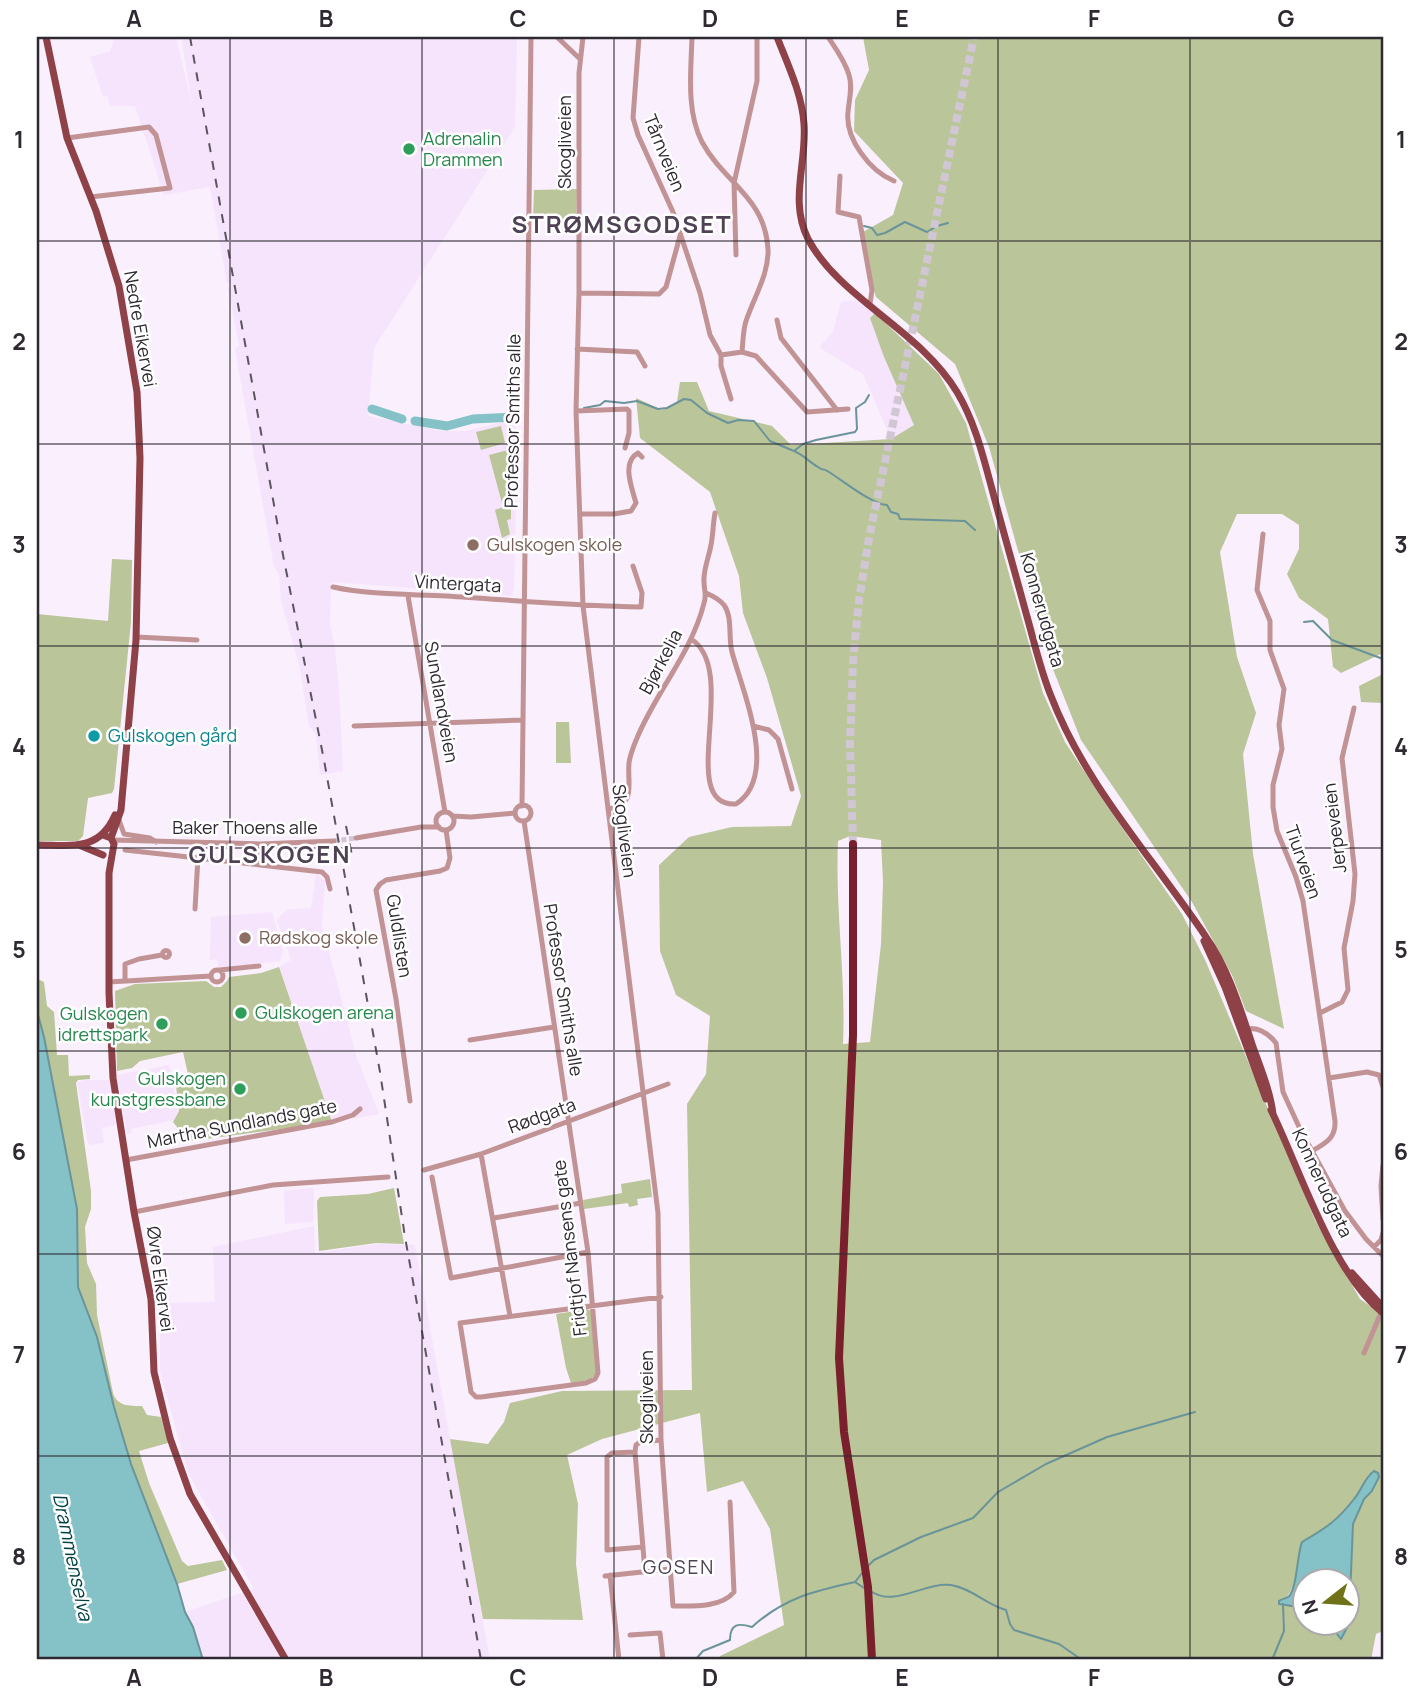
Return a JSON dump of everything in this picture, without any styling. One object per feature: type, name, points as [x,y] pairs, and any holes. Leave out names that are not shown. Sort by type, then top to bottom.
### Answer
[{"type":"highway","points":[[853,844],[854,973],[838,1389],[867,1572],[870,1660]]},
{"type":"main road","name":"Nedre Eikervei","points":[[46,37],[67,138],[90,197],[121,298],[136,383],[141,458],[136,558],[136,637],[120,806],[110,843]]},
{"type":"main road","name":"Konnerudgata","points":[[777,37],[796,85],[803,113],[804,145],[798,197],[803,226],[812,246],[823,260],[908,335],[937,365],[965,406],[981,450],[1041,666],[1062,720],[1090,774],[1197,926],[1246,1033],[1256,1074],[1320,1219],[1358,1289],[1382,1310]]},
{"type":"main road","name":"Nedre Eikervei","points":[[110,843],[120,806]]},
{"type":"main road","points":[[37,845],[78,845],[95,841],[110,843]]},
{"type":"main road","name":"Øvre Eikervei","points":[[95,841],[109,873]]},
{"type":"main road","points":[[78,845],[100,853],[110,843]]},
{"type":"main road","name":"Øvre Eikervei","points":[[110,843],[108,982],[113,1078],[151,1299],[154,1372],[179,1469],[190,1494],[286,1660]]},
{"type":"street","name":"Professor Smiths alle","points":[[522,806],[531,37]]},
{"type":"street","points":[[557,37],[580,59]]},
{"type":"street","name":"Skogliveien","points":[[583,37],[580,59],[576,411],[583,606],[659,1213],[661,1440],[673,1606],[703,1605],[729,1599],[734,1592],[730,1502]]},
{"type":"street","name":"Tårnveien","points":[[639,37],[633,118],[638,135],[664,190],[700,293],[710,335],[722,355],[722,366],[732,398]]},
{"type":"street","points":[[692,37],[692,109],[701,141],[721,170],[751,200],[764,229],[768,251],[765,273],[745,323],[742,352]]},
{"type":"street","points":[[736,255],[734,183],[757,81],[757,37]]},
{"type":"street","points":[[828,37],[849,75],[851,85],[848,121],[853,137],[866,160],[894,181]]},
{"type":"street","points":[[67,138],[149,128],[156,135],[170,188],[90,197]]},
{"type":"street","points":[[840,176],[838,212],[859,217],[872,290],[870,304]]},
{"type":"street","points":[[579,293],[659,294],[666,287],[680,236]]},
{"type":"street","points":[[777,320],[781,338],[837,410]]},
{"type":"street","points":[[577,349],[637,352],[645,366]]},
{"type":"street","points":[[722,355],[742,352],[756,356],[807,412],[848,409]]},
{"type":"street","points":[[576,411],[627,409],[629,433],[625,448]]},
{"type":"street","points":[[580,514],[631,511],[636,502],[631,490],[630,461],[638,453],[642,457]]},
{"type":"street","name":"Bjørkelia","points":[[608,809],[620,806],[627,799],[630,791],[629,764],[638,735],[691,639],[706,593],[704,583],[715,513]]},
{"type":"street","name":"Tiurveien","points":[[1263,534],[1257,590],[1270,621],[1270,650],[1284,689],[1279,725],[1282,749],[1273,785],[1273,807],[1277,831],[1299,883],[1303,901],[1335,1131],[1328,1141],[1312,1151]]},
{"type":"street","name":"Vintergata","points":[[333,587],[408,596],[435,595],[583,606],[642,607],[642,593],[633,566]]},
{"type":"street","points":[[691,639],[702,649],[711,684],[712,711],[706,776],[715,796],[729,805],[736,804],[743,800],[751,785],[756,744],[748,701],[732,652],[727,611],[716,597],[706,593]]},
{"type":"street","name":"Sundlandveien","points":[[408,596],[446,812]]},
{"type":"street","points":[[136,637],[197,640]]},
{"type":"street","name":"Jerpeveien","points":[[1320,1013],[1342,1002],[1348,990],[1344,948],[1355,874],[1342,769],[1345,741],[1354,708]]},
{"type":"street","points":[[354,726],[523,720]]},
{"type":"street","points":[[753,726],[769,730],[778,739],[793,789]]},
{"type":"street","points":[[527,807],[530,817],[524,821],[518,819],[515,813],[516,809],[527,807]]},
{"type":"street","points":[[421,827],[446,812],[452,816],[471,817],[515,813]]},
{"type":"street","points":[[452,816],[453,825]]},
{"type":"street","name":"Baker Thoens alle","points":[[118,817],[124,834],[150,838],[156,842]]},
{"type":"street","points":[[356,838],[421,827],[443,828],[471,817]]},
{"type":"street","points":[[437,818],[443,828]]},
{"type":"street","name":"Professor Smiths alle","points":[[524,821],[568,1120]]},
{"type":"street","name":"Guldlisten","points":[[410,1101],[396,999],[376,890],[386,880],[440,872],[447,868],[450,858],[443,828]]},
{"type":"street","name":"Baker Thoens alle","points":[[110,843],[261,844],[334,841]]},
{"type":"street","points":[[260,865],[261,844]]},
{"type":"street","points":[[125,850],[322,872],[327,877],[330,889]]},
{"type":"street","points":[[195,909],[198,857]]},
{"type":"street","points":[[125,981],[125,964],[162,955]]},
{"type":"street","points":[[211,976],[215,970],[259,965]]},
{"type":"street","points":[[211,976],[214,981],[220,982],[224,975],[220,970]]},
{"type":"street","points":[[108,982],[211,976]]},
{"type":"street","points":[[470,1040],[554,1027]]},
{"type":"street","points":[[1246,1033],[1270,1037],[1277,1047],[1286,1099],[1312,1151],[1345,1211],[1383,1255]]},
{"type":"street","points":[[1329,1078],[1372,1072],[1379,1075],[1383,1087]]},
{"type":"street","name":"Rødgata","points":[[424,1170],[481,1154],[668,1084]]},
{"type":"street","name":"Martha Sundlands gate","points":[[126,1160],[332,1122],[353,1115],[360,1109]]},
{"type":"street","name":"Fridtjof Nansens gate","points":[[510,1316],[460,1323],[471,1392],[476,1397],[586,1383],[595,1379],[598,1373],[588,1252],[568,1120]]},
{"type":"street","points":[[481,1154],[510,1316],[661,1297]]},
{"type":"street","points":[[1383,1165],[1383,1219]]},
{"type":"street","points":[[134,1212],[273,1185],[388,1177]]},
{"type":"street","points":[[432,1177],[451,1278],[588,1252]]},
{"type":"street","points":[[494,1219],[580,1203]]},
{"type":"street","points":[[1374,1247],[1381,1240],[1383,1233]]},
{"type":"street","points":[[1364,1353],[1382,1310]]},
{"type":"street","points":[[645,1572],[635,1452],[636,1445],[640,1442],[661,1440]]},
{"type":"street","points":[[635,1452],[612,1453],[606,1461],[607,1550],[643,1548]]},
{"type":"street","points":[[619,1660],[607,1575],[670,1569]]},
{"type":"street","points":[[630,1635],[660,1633],[663,1660]]},
{"type":"shaded area","points":[[115,37],[176,37],[192,105],[181,37],[517,37],[515,127],[374,348],[368,416],[441,431],[466,431],[515,419],[516,440],[512,453],[516,502],[514,588],[512,596],[331,583],[330,625],[339,689],[343,771],[320,775],[316,735],[309,726],[300,669],[281,601],[279,575],[274,567],[235,349],[239,346],[228,288],[231,287],[230,283],[227,283],[210,187],[164,195],[135,106],[110,106],[107,96],[103,97],[90,57],[110,51]]},
{"type":"shaded area","points":[[858,300],[875,313],[884,357],[915,425],[891,439],[863,374],[820,346],[833,332],[841,302]]},
{"type":"shaded area","points":[[316,874],[325,881],[322,925],[356,1055],[379,1114],[332,1122],[279,967],[291,960],[277,920],[286,910],[311,908]]},
{"type":"shaded area","name":"Rødskog skole","points":[[272,912],[283,952],[280,961],[218,968],[217,959],[210,960],[211,917]]},
{"type":"shaded area","points":[[169,1065],[178,1112],[174,1120],[131,1129],[132,1133],[127,1134],[117,1075]]},
{"type":"shaded area","points":[[85,1080],[109,1080],[116,1125],[102,1128],[104,1143],[88,1143],[77,1083]]},
{"type":"shaded area","points":[[312,1188],[313,1222],[285,1224],[284,1191]]},
{"type":"shaded area","points":[[314,1226],[315,1253],[377,1244],[415,1245],[490,1660],[203,1660],[193,1627],[185,1612],[254,1589],[188,1473],[160,1372],[160,1303],[215,1302],[213,1247]]},
{"type":"green space","points":[[863,37],[1383,37],[1383,653],[1341,673],[1333,667],[1328,619],[1299,598],[1287,574],[1299,549],[1299,525],[1282,514],[1237,514],[1220,552],[1237,657],[1256,713],[1243,754],[1253,854],[1284,1029],[1246,1011],[1232,975],[1192,902],[1081,740],[1047,654],[989,447],[955,364],[876,297],[863,232],[893,215],[903,183],[854,131],[855,100],[869,70]]},
{"type":"green space","points":[[577,189],[576,220],[533,219],[534,190]]},
{"type":"green space","points":[[875,313],[939,374],[966,423],[1043,693],[1065,742],[1182,914],[1206,962],[1315,1220],[1360,1299],[1383,1315],[1383,1631],[1376,1634],[1371,1660],[718,1660],[720,1656],[784,1625],[770,1529],[743,1481],[707,1492],[700,1413],[602,1439],[567,1455],[578,1504],[576,1564],[583,1620],[483,1619],[450,1439],[488,1444],[504,1422],[510,1403],[562,1391],[692,1390],[687,1104],[706,1074],[710,1016],[676,995],[660,951],[659,865],[689,837],[732,827],[791,826],[801,796],[767,678],[743,613],[739,576],[710,492],[640,438],[636,398],[662,410],[677,402],[680,382],[697,382],[709,411],[772,426],[791,445],[891,439],[914,425],[870,318]],"holes":[[[850,836],[881,840],[881,944],[870,1042],[843,1044],[838,841]],[[1369,1474],[1379,1478],[1373,1491],[1364,1499],[1353,1524],[1352,1568],[1360,1568],[1360,1638],[1290,1638],[1290,1606],[1279,1604],[1290,1592],[1290,1568],[1296,1568],[1302,1542],[1333,1524],[1353,1501]]]},
{"type":"green space","points":[[501,426],[505,443],[481,450],[476,432]]},
{"type":"green space","points":[[508,450],[511,489],[507,491],[511,504],[511,519],[507,520],[510,534],[502,538],[495,510],[503,507],[489,455]]},
{"type":"green space","name":"Gulskogen gård","points":[[112,559],[132,560],[131,622],[114,789],[112,793],[88,798],[83,836],[78,841],[37,841],[37,614],[108,621]]},
{"type":"green space","points":[[1383,674],[1383,703],[1361,702],[1359,686]]},
{"type":"green space","points":[[556,722],[569,722],[571,763],[556,763]]},
{"type":"green space","points":[[37,950],[38,979],[44,982],[47,1006],[54,1012],[57,1055],[68,1055],[69,1076],[90,1075],[90,1079],[78,1080],[76,1083],[91,1191],[91,1209],[85,1227],[87,1263],[96,1284],[97,1315],[113,1393],[121,1403],[142,1406],[147,1415],[161,1417],[168,1443],[139,1451],[149,1483],[182,1561],[188,1566],[222,1560],[227,1570],[177,1584],[131,1464],[97,1337],[78,1287],[77,1209],[37,1011]]},
{"type":"green space","points":[[279,967],[332,1122],[191,1141],[190,1135],[181,1132],[173,1122],[179,1111],[175,1077],[188,1074],[183,1052],[140,1061],[132,1068],[117,1071],[115,991],[135,984],[206,981],[214,987],[221,987],[229,977],[261,973]]},
{"type":"green space","points":[[650,1179],[652,1197],[637,1199],[638,1205],[629,1207],[628,1203],[584,1209],[583,1200],[622,1193],[621,1184]]},
{"type":"green space","points":[[394,1188],[404,1244],[376,1243],[319,1251],[317,1201],[320,1197],[368,1194]]},
{"type":"green space","points":[[588,1309],[591,1311],[596,1374],[590,1380],[571,1383],[556,1314]]},
{"type":"water","name":"Drammenselva","points":[[37,1011],[77,1209],[78,1287],[97,1337],[131,1464],[203,1660],[37,1660]]},
{"type":"water","points":[[1374,1471],[1379,1477],[1372,1491],[1364,1499],[1353,1524],[1351,1568],[1296,1568],[1302,1542],[1336,1519],[1357,1496]]},
{"type":"water","points":[[1290,1594],[1290,1606],[1279,1604],[1279,1601]]},
{"type":"waterway","points":[[864,226],[872,228],[877,235],[905,222],[927,232],[948,223]]},
{"type":"waterway","points":[[584,408],[600,405],[605,401],[637,401],[658,409],[667,408],[684,399],[691,400],[707,413],[728,423],[738,420],[754,421],[770,441],[794,451],[803,444],[855,432],[856,408],[865,402],[869,395]]},
{"type":"waterway","points":[[372,409],[402,419]]},
{"type":"waterway","points":[[415,421],[447,426],[473,419],[514,417]]},
{"type":"waterway","points":[[794,451],[866,497],[887,505],[900,519],[965,521],[975,530]]},
{"type":"waterway","points":[[1304,622],[1313,621],[1332,640],[1383,659]]},
{"type":"waterway","points":[[868,1566],[874,1560],[921,1537],[973,1518],[998,1492],[1046,1464],[1107,1437],[1195,1412]]},
{"type":"waterway","points":[[855,1582],[862,1573]]},
{"type":"waterway","points":[[695,1660],[703,1651],[730,1640],[734,1627],[752,1627],[788,1602],[855,1582],[864,1588]]},
{"type":"waterway","points":[[872,1592],[891,1597],[941,1585],[958,1587],[1006,1610],[1014,1630],[1059,1644],[1082,1660]]},
{"type":"waterway","points":[[1272,1660],[1284,1631],[1283,1604]]},
{"type":"tunnel","points":[[853,844],[850,743],[853,661],[859,600],[869,538],[974,37]]},
{"type":"tunnel","points":[[334,841],[356,838]]},
{"type":"railway","points":[[190,37],[380,1072],[405,1237],[481,1660]]},
{"type":"railway","points":[[346,826],[353,860]]},
{"type":"place","name":"Adrenalin Drammen","points":[[409,149]]},
{"type":"place","name":"Gulskogen skole","points":[[473,545]]},
{"type":"place","name":"Gulskogen gård","points":[[94,736]]},
{"type":"place","name":"Rødskog skole","points":[[245,938]]},
{"type":"place","name":"Gulskogen arena","points":[[241,1013]]},
{"type":"place","name":"Gulskogen idrettspark","points":[[162,1024]]},
{"type":"place","name":"Gulskogen kunstgressbane","points":[[240,1089]]},
{"type":"district","name":"STRØMSGODSET","points":[[622,225]]},
{"type":"district","name":"GULSKOGEN","points":[[270,855]]},
{"type":"district","name":"GOSEN","points":[[679,1567]]}]
